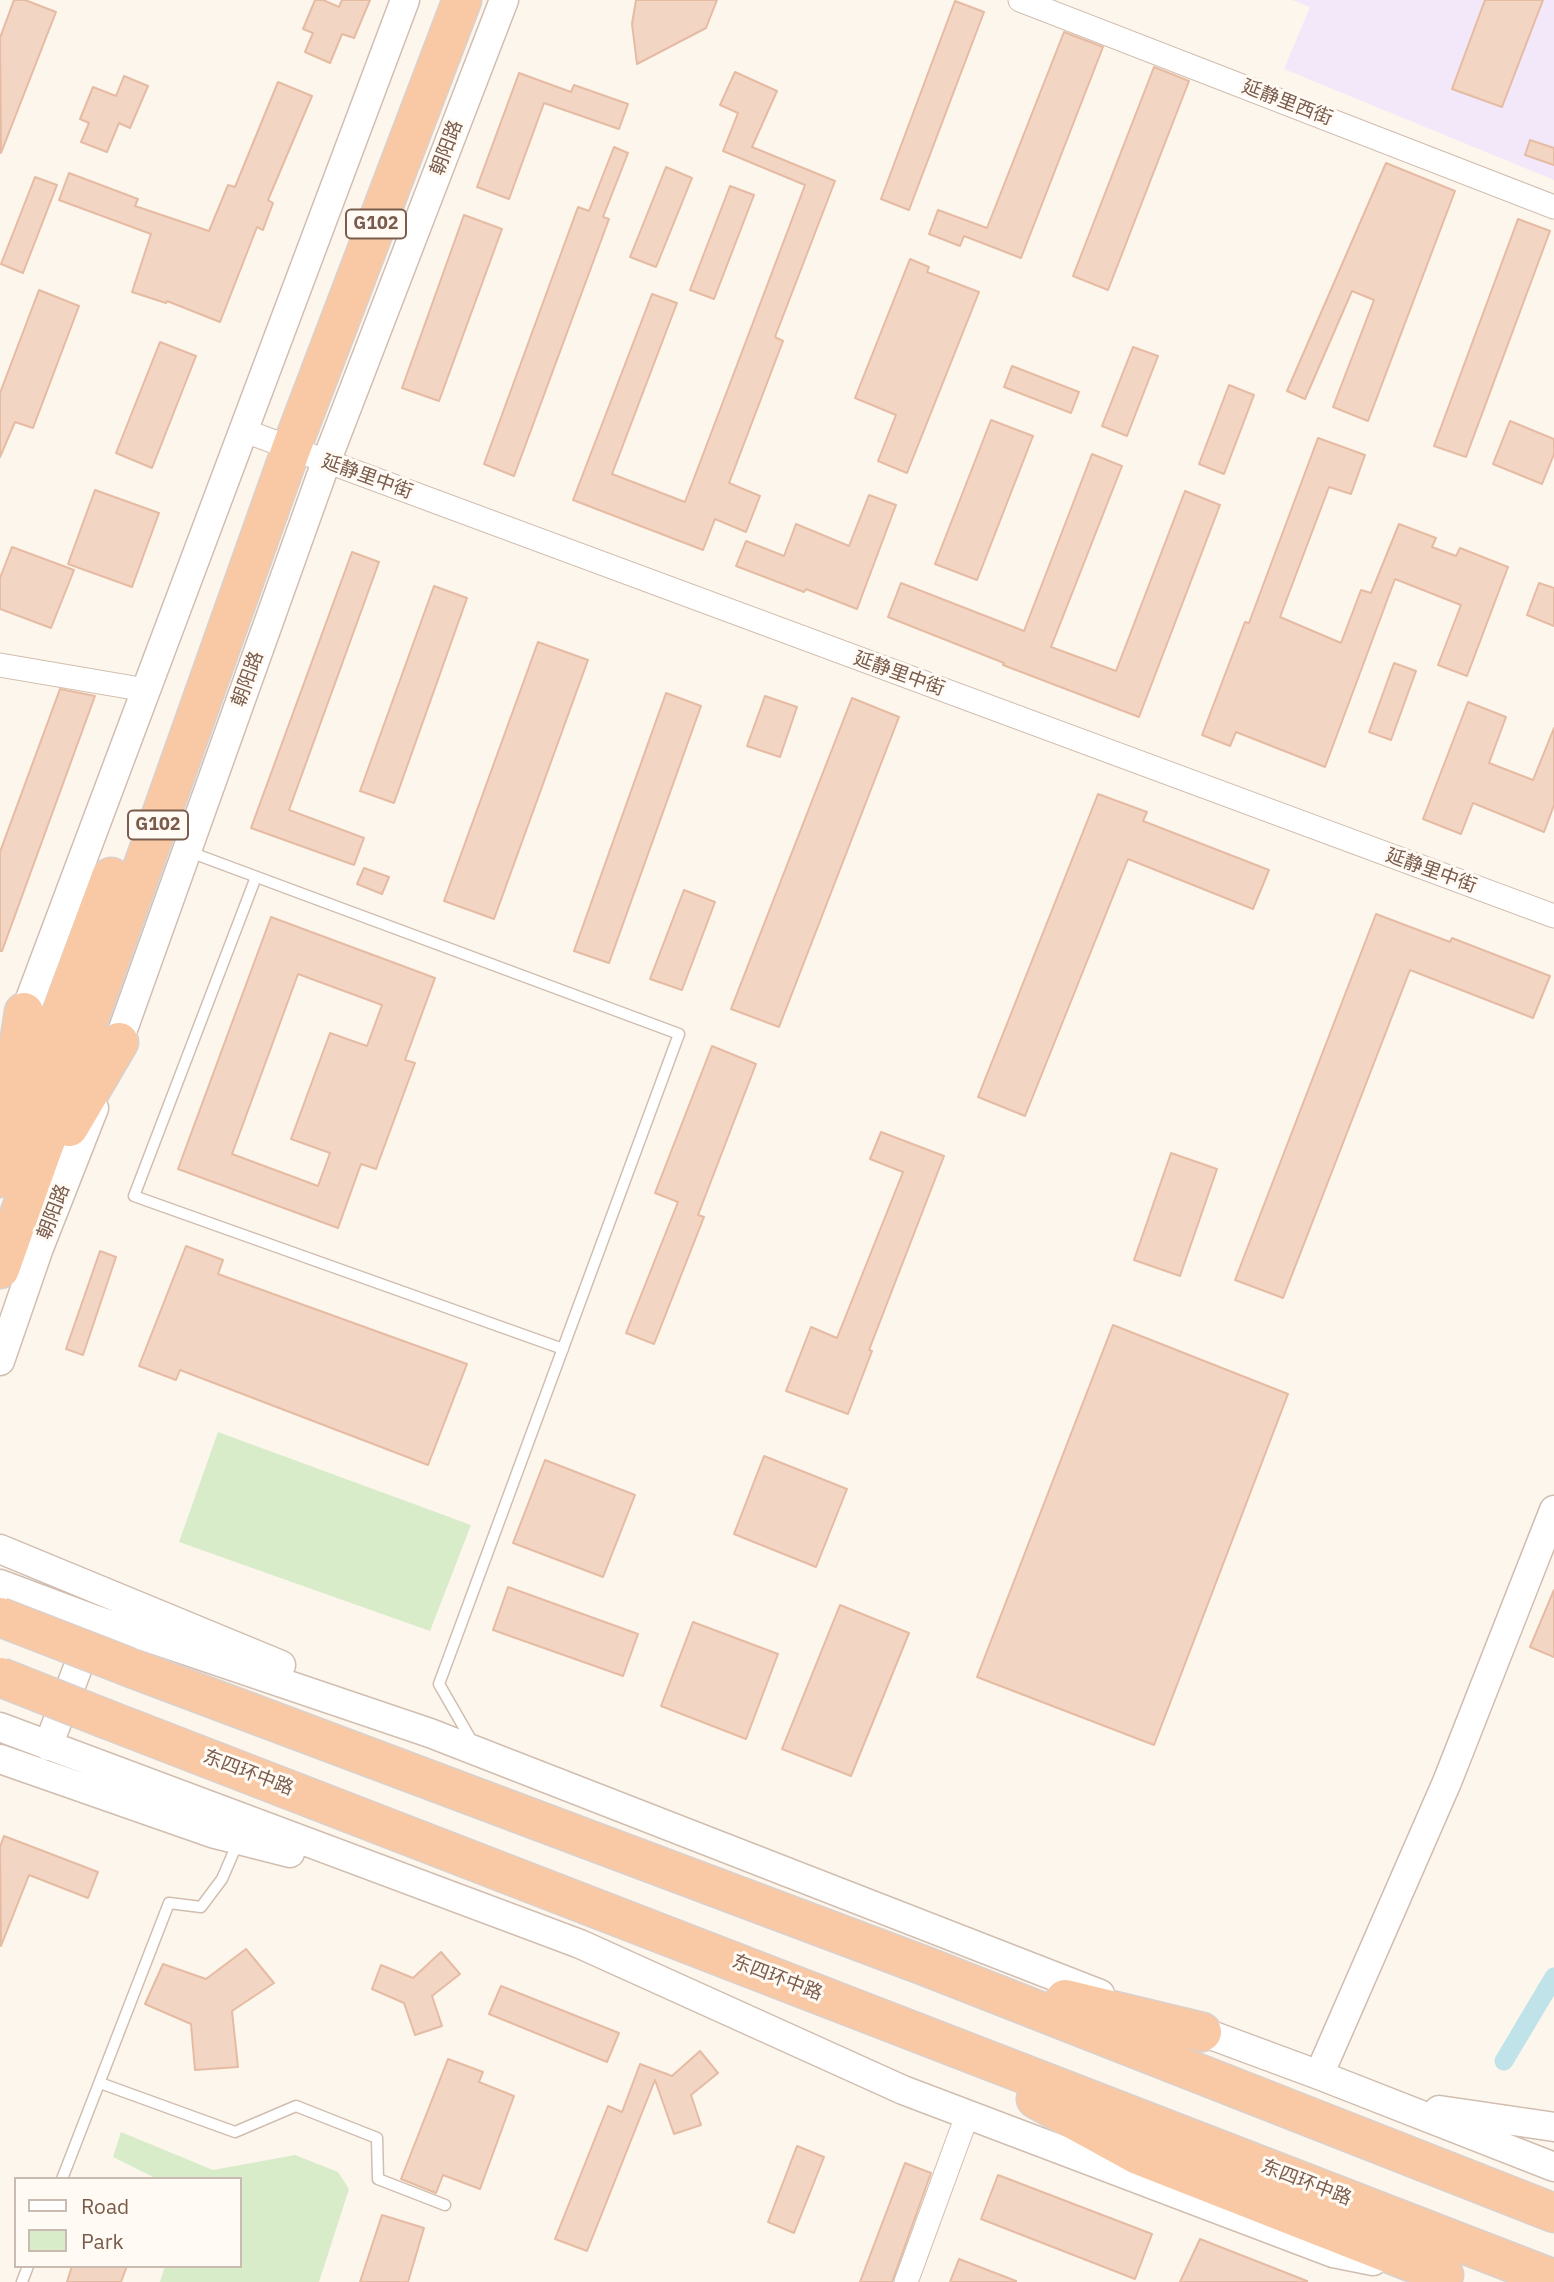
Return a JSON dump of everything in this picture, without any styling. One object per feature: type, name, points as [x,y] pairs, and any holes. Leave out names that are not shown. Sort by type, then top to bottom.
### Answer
[{"type":"highway","name":"朝阳路","points":[[0,1269],[12,1189],[269,441],[440,0]]},
{"type":"highway","name":"朝阳路","points":[[269,441],[462,0]]},
{"type":"highway","points":[[0,1162],[24,1012]]},
{"type":"highway","points":[[12,1189],[119,1042]]},
{"type":"highway","points":[[2,1596],[130,1667],[925,1966],[1554,2213]]},
{"type":"highway","name":"东四环中路","points":[[0,1677],[1554,2279]]},
{"type":"highway","points":[[925,1966],[1202,2032]]},
{"type":"highway","points":[[905,2027],[1138,2155],[1454,2278]]},
{"type":"street","name":"朝阳路","points":[[0,1084],[24,1012],[223,481],[269,441],[303,267],[405,0]]},
{"type":"street","name":"朝阳路","points":[[0,1361],[119,1042],[326,462],[504,0]]},
{"type":"street","name":"延静里西街","points":[[1020,0],[1554,207]]},
{"type":"street","name":"延静里中街","points":[[269,441],[1554,916]]},
{"type":"street","points":[[0,665],[146,690]]},
{"type":"street","points":[[1319,2075],[1447,1782],[1554,1510]]},
{"type":"street","points":[[0,1549],[343,1690],[430,1733]]},
{"type":"street","points":[[2,1596],[96,1620],[430,1733],[1554,2167]]},
{"type":"street","points":[[48,1746],[96,1620]]},
{"type":"street","points":[[0,1727],[580,1944],[903,2090],[1334,2253],[1454,2278]]},
{"type":"street","points":[[0,1759],[215,1834],[462,1899]]},
{"type":"street","points":[[1392,2103],[1554,2127]]},
{"type":"street","points":[[906,2282],[968,2113]]},
{"type":"street","points":[[1334,2253],[1372,2282]]},
{"type":"lane","points":[[187,852],[680,1034],[439,1684],[477,1751]]},
{"type":"lane","points":[[256,877],[134,1196],[563,1349]]},
{"type":"lane","points":[[63,2177],[169,1903],[201,1907],[222,1879],[239,1839]]},
{"type":"lane","points":[[100,2083],[235,2132],[296,2106],[377,2138],[379,2179],[445,2204]]},
{"type":"shaded area","points":[[1292,0],[1554,0],[1554,180],[1284,69],[1310,7]]},
{"type":"green space","points":[[218,1432],[471,1525],[430,1631],[179,1542]]},
{"type":"green space","points":[[121,2132],[213,2170],[295,2155],[338,2172],[349,2189],[319,2282],[160,2282],[164,2268],[242,2268],[242,2177],[153,2177],[113,2157]]},
{"type":"building","points":[[14,0],[25,0],[56,12],[1,153],[0,38]]},
{"type":"building","points":[[315,0],[323,0],[339,7],[342,0],[370,0],[354,38],[342,34],[330,63],[305,52],[313,33],[303,29]]},
{"type":"building","points":[[636,0],[717,0],[706,28],[637,64],[632,24]]},
{"type":"building","points":[[1485,0],[1543,0],[1502,107],[1452,89]]},
{"type":"building","points":[[955,1],[984,12],[909,210],[881,199]]},
{"type":"building","points":[[1064,32],[1103,47],[1021,258],[964,236],[960,246],[929,234],[938,210],[987,228]]},
{"type":"building","points":[[1154,67],[1189,81],[1108,290],[1073,276]]},
{"type":"building","points":[[735,72],[777,91],[752,147],[835,181],[775,337],[783,341],[729,483],[760,496],[746,532],[715,519],[703,550],[573,500],[652,294],[677,303],[612,474],[685,502],[751,328],[805,185],[723,151],[738,113],[720,105]]},
{"type":"building","points":[[519,73],[571,92],[574,85],[628,104],[619,129],[544,103],[509,199],[477,187]]},
{"type":"building","points":[[124,76],[148,86],[130,128],[119,123],[107,152],[81,142],[89,123],[80,119],[93,87],[116,96]]},
{"type":"building","points":[[278,82],[312,96],[268,200],[273,203],[263,230],[257,227],[220,322],[167,301],[166,303],[132,292],[151,234],[59,200],[69,173],[138,199],[135,206],[209,231],[228,185],[235,187]]},
{"type":"building","points":[[1530,140],[1554,148],[1554,165],[1525,155]]},
{"type":"building","points":[[614,147],[628,153],[603,217],[609,219],[514,476],[484,464],[578,207],[589,211]]},
{"type":"building","points":[[1386,163],[1455,191],[1368,421],[1333,407],[1374,300],[1352,291],[1305,399],[1287,391]]},
{"type":"building","points":[[666,167],[692,178],[656,267],[630,257]]},
{"type":"building","points":[[35,177],[57,185],[23,273],[1,264]]},
{"type":"building","points":[[730,186],[754,195],[714,299],[690,290]]},
{"type":"building","points":[[464,215],[502,229],[439,401],[402,388]]},
{"type":"building","points":[[1518,219],[1550,231],[1466,457],[1434,446]]},
{"type":"building","points":[[910,259],[929,267],[927,272],[979,292],[907,473],[878,461],[896,415],[855,398]]},
{"type":"building","points":[[39,290],[79,306],[33,428],[15,422],[0,457],[0,393]]},
{"type":"building","points":[[160,342],[196,356],[152,468],[116,453]]},
{"type":"building","points":[[1133,347],[1158,356],[1127,436],[1102,426]]},
{"type":"building","points":[[1012,366],[1079,392],[1071,413],[1004,387]]},
{"type":"building","points":[[1229,385],[1254,395],[1224,474],[1199,464]]},
{"type":"building","points":[[991,420],[1033,436],[977,580],[935,564]]},
{"type":"building","points":[[1510,421],[1554,439],[1554,454],[1542,484],[1493,464]]},
{"type":"building","points":[[1318,438],[1365,455],[1351,494],[1329,487],[1280,617],[1341,643],[1361,590],[1371,593],[1399,524],[1436,538],[1432,547],[1456,556],[1460,548],[1508,567],[1467,676],[1438,665],[1461,605],[1395,579],[1325,767],[1236,732],[1230,746],[1202,735],[1245,622],[1249,623]]},
{"type":"building","points":[[1092,454],[1122,466],[1051,647],[1116,671],[1185,491],[1220,505],[1139,717],[888,617],[901,583],[1024,631]]},
{"type":"building","points":[[95,490],[159,513],[132,587],[68,564]]},
{"type":"building","points":[[869,495],[896,505],[857,609],[736,566],[746,541],[784,556],[796,524],[849,546]]},
{"type":"building","points":[[12,547],[74,570],[51,628],[0,609],[0,578]]},
{"type":"building","points":[[352,552],[379,562],[289,810],[364,838],[354,865],[251,828]]},
{"type":"building","points":[[1539,583],[1554,588],[1554,626],[1527,615]]},
{"type":"building","points":[[434,586],[467,598],[394,803],[360,791]]},
{"type":"building","points":[[538,642],[588,660],[494,919],[444,901]]},
{"type":"building","points":[[1394,663],[1416,671],[1391,740],[1369,732]]},
{"type":"building","points":[[60,689],[95,696],[0,951],[0,852]]},
{"type":"building","points":[[666,693],[701,706],[609,963],[574,951]]},
{"type":"building","points":[[765,696],[797,707],[780,757],[747,746]]},
{"type":"building","points":[[852,698],[899,717],[779,1027],[731,1009]]},
{"type":"building","points":[[1468,702],[1506,717],[1489,763],[1533,780],[1554,728],[1554,805],[1544,832],[1473,803],[1461,834],[1423,819]]},
{"type":"building","points":[[1098,794],[1147,812],[1143,821],[1269,870],[1253,909],[1128,859],[1025,1116],[978,1097]]},
{"type":"building","points":[[364,868],[389,877],[382,894],[357,884]]},
{"type":"building","points":[[684,890],[715,902],[682,990],[650,979]]},
{"type":"building","points":[[1376,914],[1450,942],[1452,938],[1550,976],[1533,1018],[1410,970],[1283,1298],[1235,1280]]},
{"type":"building","points":[[271,917],[435,978],[405,1060],[415,1063],[376,1169],[361,1164],[338,1228],[178,1169]],"holes":[[[298,974],[382,1005],[367,1046],[330,1033],[291,1139],[330,1153],[318,1186],[232,1154]]]},
{"type":"building","points":[[712,1046],[756,1064],[698,1215],[704,1217],[654,1344],[626,1333],[678,1202],[655,1193]]},
{"type":"building","points":[[881,1132],[944,1156],[869,1350],[872,1351],[848,1414],[786,1391],[811,1327],[837,1338],[903,1172],[870,1159]]},
{"type":"building","points":[[1171,1153],[1217,1169],[1180,1276],[1134,1260]]},
{"type":"building","points":[[186,1246],[223,1260],[218,1274],[467,1364],[428,1465],[180,1370],[176,1380],[139,1366]]},
{"type":"building","points":[[100,1251],[116,1257],[83,1355],[66,1349]]},
{"type":"building","points":[[1113,1325],[1288,1394],[1154,1745],[977,1677]]},
{"type":"building","points":[[764,1456],[847,1489],[816,1567],[734,1534]]},
{"type":"building","points":[[545,1460],[635,1495],[603,1577],[513,1543]]},
{"type":"building","points":[[508,1587],[638,1634],[623,1676],[493,1630]]},
{"type":"building","points":[[1554,1590],[1554,1657],[1530,1647]]},
{"type":"building","points":[[840,1605],[909,1633],[851,1776],[782,1749]]},
{"type":"building","points":[[693,1622],[778,1654],[746,1739],[661,1706]]},
{"type":"building","points":[[4,1836],[98,1872],[88,1898],[29,1875],[1,1946],[0,1847]]},
{"type":"building","points":[[246,1949],[274,1983],[232,2011],[238,2067],[195,2070],[191,2024],[145,2004],[163,1964],[206,1979]]},
{"type":"building","points":[[441,1952],[460,1974],[432,1996],[442,2026],[415,2035],[404,2003],[372,1989],[381,1965],[413,1978]]},
{"type":"building","points":[[501,1986],[619,2033],[607,2062],[489,2014]]},
{"type":"building","points":[[700,2051],[718,2073],[691,2095],[701,2125],[674,2134],[655,2080],[587,2251],[555,2239],[608,2106],[622,2112],[640,2064],[672,2076]]},
{"type":"building","points":[[448,2059],[483,2072],[479,2082],[514,2096],[480,2189],[443,2175],[436,2193],[401,2179]]},
{"type":"building","points":[[797,2146],[824,2157],[794,2233],[768,2222]]},
{"type":"building","points":[[905,2163],[931,2173],[892,2282],[860,2282]]},
{"type":"building","points":[[998,2175],[1152,2234],[1135,2279],[981,2219]]},
{"type":"building","points":[[382,2215],[424,2228],[408,2282],[360,2282]]},
{"type":"building","points":[[1200,2239],[1307,2281],[1307,2282],[1180,2282]]},
{"type":"building","points":[[959,2259],[1016,2281],[1016,2282],[950,2282]]},
{"type":"building","points":[[71,2268],[126,2268],[121,2282],[67,2282]]},
{"type":"waterway","points":[[1504,2061],[1554,1977]]}]
